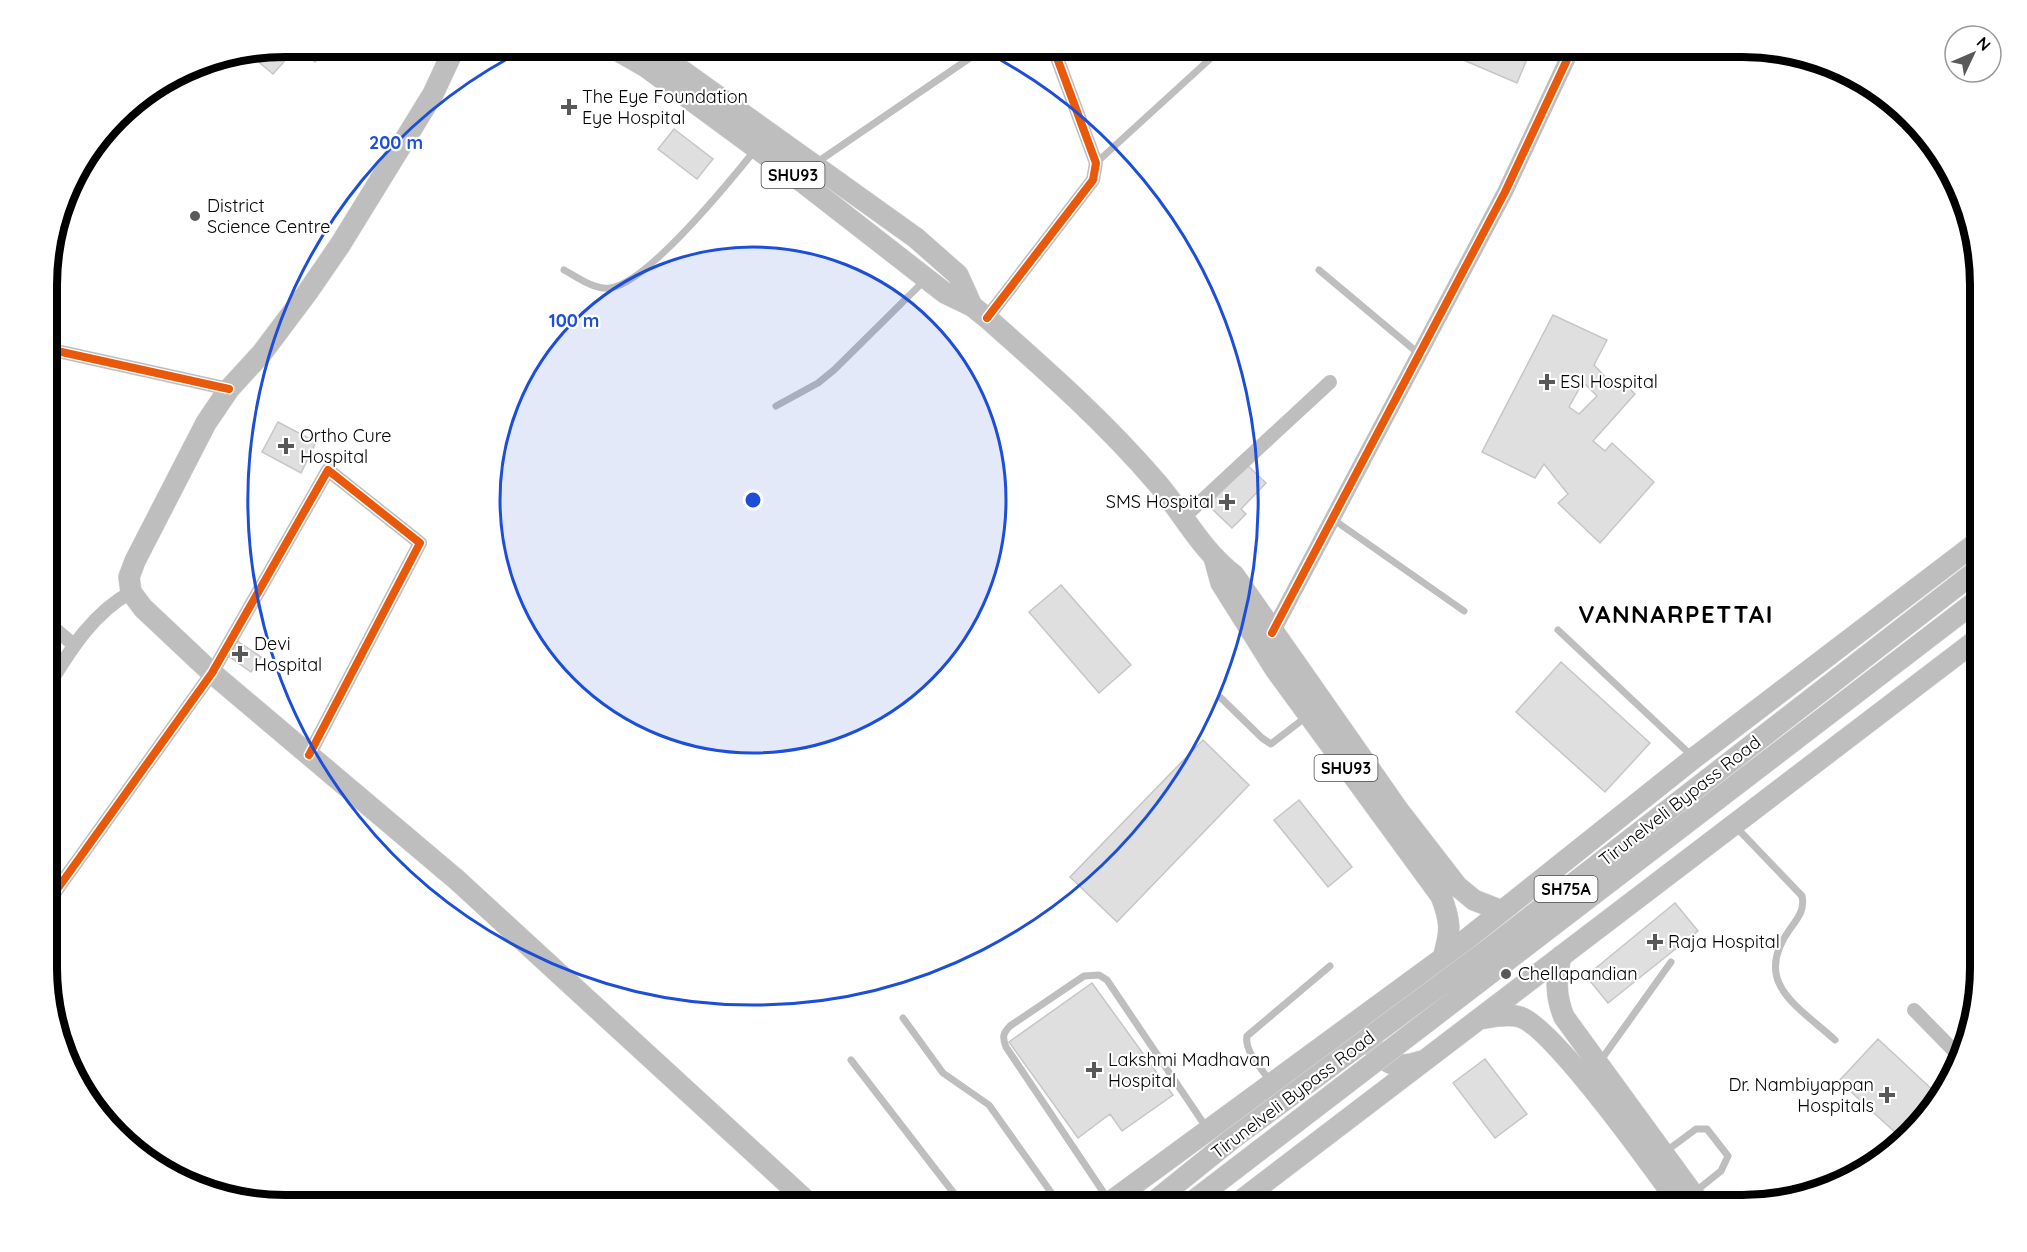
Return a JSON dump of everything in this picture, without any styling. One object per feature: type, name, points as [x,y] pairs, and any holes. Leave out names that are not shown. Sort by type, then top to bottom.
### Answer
[{"type":"main road","points":[[447,57],[433,94],[340,245],[262,353],[229,389],[206,423],[135,561],[129,577],[131,592],[143,608],[212,673],[457,880],[800,1195]]},
{"type":"main road","name":"SHU93","points":[[628,57],[757,148],[945,293],[980,312],[1091,411],[1159,485],[1215,561],[1234,575],[1272,633],[1399,811],[1457,886],[1474,900],[1502,911]]},
{"type":"main road","name":"SHU93","points":[[664,57],[916,238],[958,276],[980,312]]},
{"type":"main road","points":[[1120,1195],[1443,958],[1595,835],[1970,548]]},
{"type":"main road","name":"SHU93","points":[[1215,561],[1221,583],[1275,669],[1441,896],[1448,916],[1450,933],[1443,958]]},
{"type":"main road","name":"Tirunelveli Bypass Road","points":[[1162,1195],[1232,1139],[1485,952],[1970,576]]},
{"type":"main road","name":"Tirunelveli Bypass Road","points":[[1201,1195],[1970,606]]},
{"type":"main road","points":[[1248,1195],[1970,645]]},
{"type":"main road","points":[[1595,835],[1610,830],[1621,832],[1637,851],[1650,872],[1648,882],[1640,895]]},
{"type":"main road","points":[[1561,956],[1556,979],[1556,998],[1564,1017],[1663,1154],[1687,1195]]},
{"type":"main road","points":[[1377,1007],[1364,1035],[1386,1063],[1405,1066],[1425,1060]]},
{"type":"main road","points":[[1479,1020],[1503,1016],[1520,1017],[1543,1032],[1686,1195]]},
{"type":"street","points":[[980,312],[1081,199],[1093,180],[1096,163],[1057,57]]},
{"type":"street","points":[[1272,633],[1505,192],[1568,57]]},
{"type":"street","points":[[57,351],[229,389]]},
{"type":"street","points":[[1183,518],[1330,382]]},
{"type":"street","points":[[57,889],[212,673],[328,470],[420,543],[309,754]]},
{"type":"street","points":[[57,672],[94,620],[131,592]]},
{"type":"street","points":[[57,631],[74,645]]},
{"type":"street","points":[[1914,1010],[1954,1051]]},
{"type":"lane","points":[[814,165],[970,57]]},
{"type":"lane","points":[[1096,163],[1210,57]]},
{"type":"lane","points":[[564,270],[590,284],[610,288],[627,281],[678,237],[757,148]]},
{"type":"lane","points":[[1319,270],[1420,355]]},
{"type":"lane","points":[[776,406],[818,383],[834,370],[927,278]]},
{"type":"lane","points":[[1332,519],[1464,610]]},
{"type":"lane","points":[[1557,630],[1694,758]]},
{"type":"lane","points":[[1221,698],[1271,744],[1308,715]]},
{"type":"lane","points":[[1734,825],[1802,896],[1802,913],[1779,946],[1775,964],[1776,980],[1784,994],[1835,1040]]},
{"type":"lane","points":[[1598,1065],[1671,962]]},
{"type":"lane","points":[[1272,1084],[1249,1049],[1247,1036],[1330,966]]},
{"type":"lane","points":[[1102,1195],[1002,1039],[1004,1032],[1010,1026],[1084,976],[1099,975],[1107,980],[1207,1130]]},
{"type":"lane","points":[[903,1018],[943,1073],[989,1105],[1053,1195]]},
{"type":"lane","points":[[851,1060],[955,1195]]},
{"type":"lane","points":[[1663,1154],[1701,1128],[1714,1135],[1728,1156],[1726,1163],[1697,1195]]},
{"type":"building","points":[[288,57],[273,74],[255,59]]},
{"type":"building","points":[[309,57],[320,57],[315,62]]},
{"type":"building","points":[[1456,57],[1528,57],[1517,83]]},
{"type":"building","points":[[674,129],[713,159],[697,179],[658,149]]},
{"type":"building","points":[[1553,315],[1607,340],[1594,365],[1617,389],[1623,382],[1635,394],[1593,441],[1605,451],[1612,443],[1654,482],[1600,543],[1558,503],[1568,494],[1544,464],[1535,478],[1482,452]],"holes":[[[1583,382],[1597,396],[1579,414],[1569,407]]]},
{"type":"building","points":[[278,422],[316,442],[301,473],[262,452]]},
{"type":"building","points":[[1247,465],[1266,483],[1241,509],[1246,514],[1232,528],[1208,505]]},
{"type":"building","points":[[1061,585],[1131,665],[1099,693],[1029,612]]},
{"type":"building","points":[[233,638],[261,657],[251,672],[224,653]]},
{"type":"building","points":[[1561,662],[1650,743],[1605,792],[1516,712]]},
{"type":"building","points":[[1203,740],[1249,785],[1117,922],[1070,877]]},
{"type":"building","points":[[1299,800],[1352,867],[1328,887],[1274,820]]},
{"type":"building","points":[[1675,903],[1698,931],[1608,1003],[1586,976]]},
{"type":"building","points":[[1092,983],[1173,1095],[1122,1131],[1110,1114],[1078,1138],[1009,1042]]},
{"type":"building","points":[[1878,1039],[1934,1091],[1914,1117],[1897,1134],[1839,1081]]},
{"type":"building","points":[[1485,1059],[1527,1114],[1495,1138],[1453,1083]]},
{"type":"cycle path","points":[[987,318],[1093,180],[1096,163],[1057,57]]},
{"type":"cycle path","points":[[1272,633],[1505,192],[1568,57]]},
{"type":"cycle path","points":[[57,351],[229,389]]},
{"type":"cycle path","points":[[57,889],[212,673],[328,470],[420,543],[309,755]]},
{"type":"place","name":"The Eye Foundation Eye Hospital","points":[[569,107]]},
{"type":"place","name":"District Science Centre","points":[[195,216]]},
{"type":"place","name":"ESI Hospital","points":[[1547,382]]},
{"type":"place","name":"Ortho Cure Hospital","points":[[286,446]]},
{"type":"place","name":"SMS Hospital","points":[[1227,502]]},
{"type":"place","name":"Devi Hospital","points":[[240,654]]},
{"type":"place","name":"Raja Hospital","points":[[1655,942]]},
{"type":"place","name":"Chellapandian","points":[[1506,974]]},
{"type":"place","name":"Lakshmi Madhavan Hospital","points":[[1094,1070]]},
{"type":"place","name":"Dr. Nambiyappan Hospitals","points":[[1887,1095]]},
{"type":"district","name":"VANNARPETTAI","points":[[1676,615]]}]
